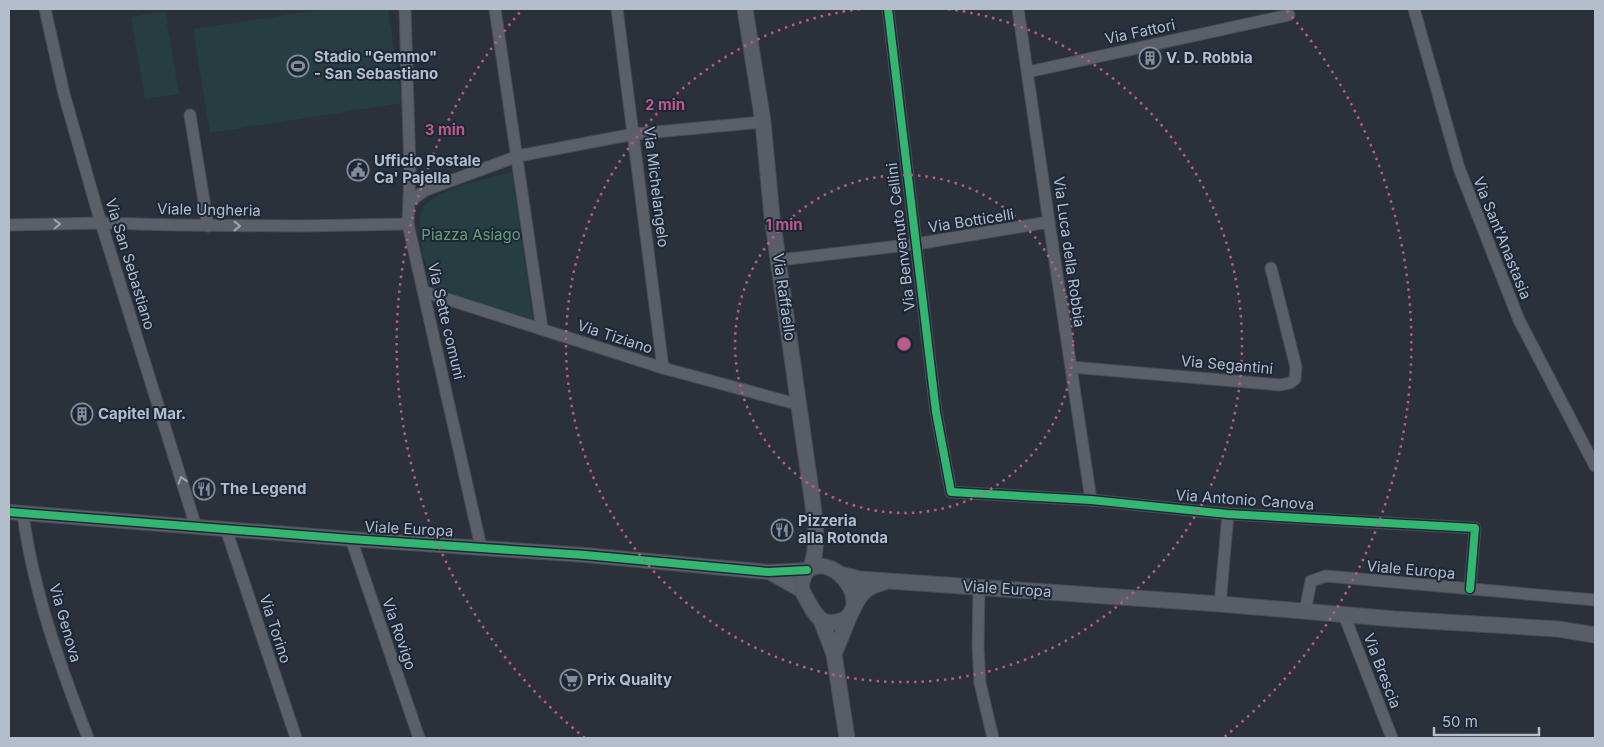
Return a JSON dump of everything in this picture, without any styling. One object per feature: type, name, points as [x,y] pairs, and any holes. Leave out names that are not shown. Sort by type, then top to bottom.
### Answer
[{"type":"main road","name":"Via Raffaello","points":[[745,9],[762,122],[772,216],[780,260],[815,526],[814,559],[809,569]]},
{"type":"main road","name":"Via Raffaello","points":[[815,526],[823,550],[838,572]]},
{"type":"main road","name":"Viale Europa","points":[[809,569],[827,566],[838,572],[860,579],[1558,629],[1595,635]]},
{"type":"main road","points":[[801,590],[801,580],[809,569]]},
{"type":"main road","points":[[834,654],[855,599],[853,591],[838,572]]},
{"type":"main road","name":"Viale Europa","points":[[852,610],[862,593],[871,586],[889,581]]},
{"type":"main road","name":"Viale Europa","points":[[801,590],[821,620],[834,654],[847,738]]},
{"type":"main road","points":[[821,620],[828,622],[842,621],[852,610]]},
{"type":"street","name":"Via San Sebastiano","points":[[45,9],[64,94],[101,223],[196,526]]},
{"type":"street","name":"Via Sette comuni","points":[[405,9],[410,169],[408,224],[425,292],[481,547]]},
{"type":"street","points":[[496,9],[542,329]]},
{"type":"street","name":"Via Michelangelo","points":[[618,9],[663,368]]},
{"type":"street","name":"Via Benvenuto Cellini","points":[[888,9],[936,412],[951,492]]},
{"type":"street","name":"Via Luca della Robbia","points":[[1018,9],[1091,500]]},
{"type":"street","name":"Via Sant'Anastasia","points":[[1414,9],[1459,168],[1518,320],[1595,466]]},
{"type":"street","name":"Via Fattori","points":[[1028,72],[1289,15]]},
{"type":"street","points":[[190,115],[208,226]]},
{"type":"street","points":[[410,201],[426,190],[518,156],[634,134],[762,122]]},
{"type":"street","name":"Via Botticelli","points":[[780,260],[916,244],[1049,222]]},
{"type":"street","name":"Viale Ungheria","points":[[9,225],[101,223],[208,226],[408,224]]},
{"type":"street","name":"Via Segantini","points":[[1071,367],[1280,385],[1290,383],[1295,378],[1296,367],[1271,268]]},
{"type":"street","name":"Via Tiziano","points":[[425,292],[448,301],[663,368],[789,402],[798,401]]},
{"type":"street","name":"Via Antonio Canova","points":[[951,492],[1091,500],[1228,514],[1474,528],[1470,590]]},
{"type":"street","name":"Viale Europa","points":[[9,512],[351,539],[481,547],[768,572],[809,569]]},
{"type":"street","name":"Via Genova","points":[[24,514],[28,550],[62,668],[88,738]]},
{"type":"street","name":"Via Antonio Canova","points":[[1220,604],[1228,514]]},
{"type":"street","name":"Via Torino","points":[[226,529],[296,738]]},
{"type":"street","name":"Via Rovigo","points":[[351,539],[419,738]]},
{"type":"street","name":"Viale Europa","points":[[768,572],[801,590]]},
{"type":"street","name":"Viale Europa","points":[[1305,611],[1311,581],[1326,576],[1595,600]]},
{"type":"street","points":[[979,587],[978,646],[980,683],[994,738]]},
{"type":"street","name":"Via Brescia","points":[[1344,615],[1392,738]]},
{"type":"green space","name":"Stadio \"Gemmo\" - San Sebastiano","points":[[324,9],[388,9],[402,103],[210,133],[193,29]]},
{"type":"green space","points":[[165,11],[179,94],[145,99],[131,17]]},
{"type":"green space","name":"Piazza Asiago","points":[[512,172],[533,319],[440,291],[431,286],[421,241],[421,214],[425,206],[434,198],[460,186]]},
{"type":"cycle path","points":[[888,9],[936,412],[951,492],[1091,500],[1228,514],[1475,528],[1470,589]]},
{"type":"cycle path","points":[[9,512],[585,555],[768,572],[807,570]]},
{"type":"place","name":"V. D. Robbia","points":[[1150,58]]},
{"type":"place","name":"Stadio \"Gemmo\" - San Sebastiano","points":[[298,66]]},
{"type":"place","name":"Ufficio Postale Ca' Pajella","points":[[358,170]]},
{"type":"place","name":"Capitel Mar.","points":[[82,414]]},
{"type":"place","name":"The Legend","points":[[204,489]]},
{"type":"place","name":"Pizzeria alla Rotonda","points":[[782,530]]},
{"type":"place","name":"Prix Quality","points":[[571,680]]}]
